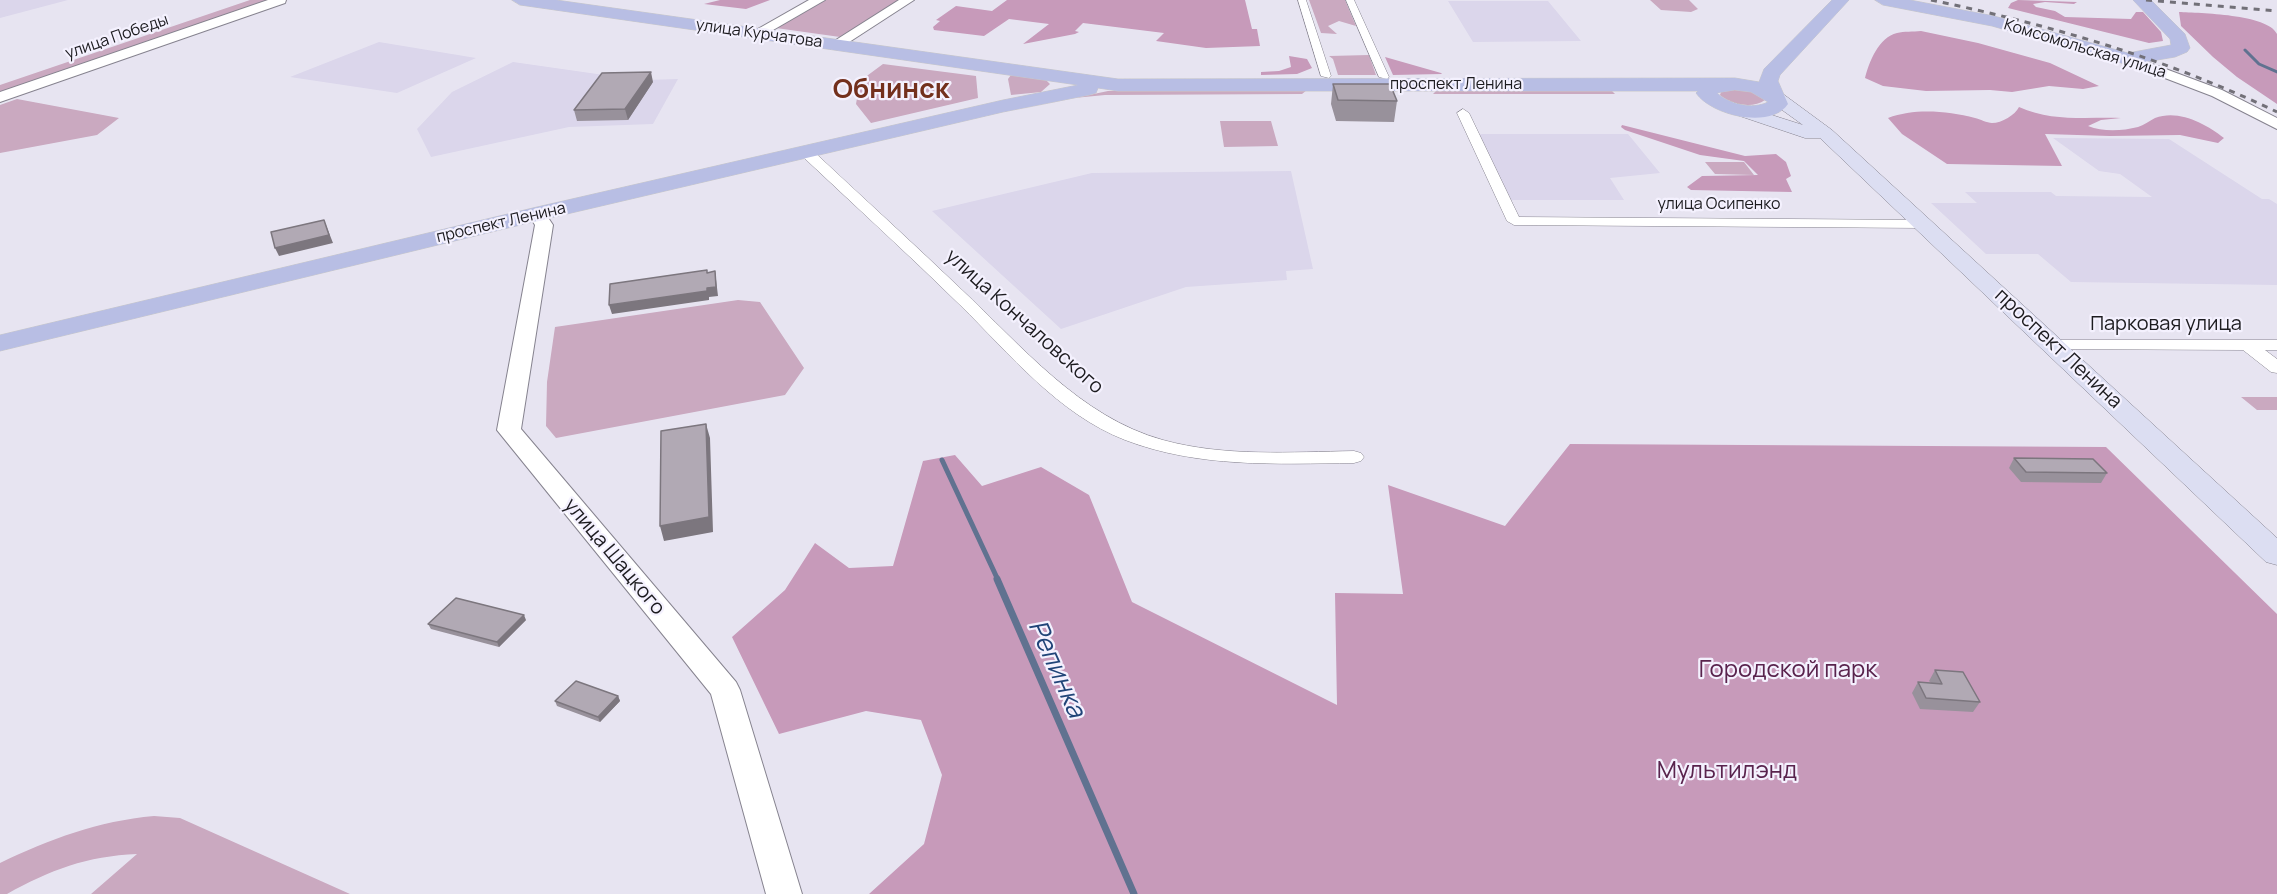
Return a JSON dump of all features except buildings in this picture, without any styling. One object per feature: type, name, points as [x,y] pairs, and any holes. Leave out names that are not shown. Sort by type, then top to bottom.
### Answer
[{"type":"main road","name":"улица Курчатова","points":[[520,0],[1118,85]]},
{"type":"main road","points":[[1749,69],[1726,95],[1765,110],[1778,104],[1768,81],[1771,73],[1840,0]]},
{"type":"main road","name":"Комсомольская улица","points":[[1883,0],[1994,21],[2128,59]]},
{"type":"main road","points":[[2128,59],[2168,53],[2181,48],[2179,38],[2141,0]]},
{"type":"main road","points":[[999,68],[1003,106]]},
{"type":"main road","name":"проспект Ленина","points":[[0,343],[537,214],[1003,106],[1067,92],[1118,85],[1614,85],[1726,95],[1794,127],[1838,144]]},
{"type":"main road","name":"проспект Ленина","points":[[1775,96],[1838,144],[2277,555]]},
{"type":"street","name":"улица Победы","points":[[0,82],[244,0]]},
{"type":"street","name":"улица Победы","points":[[0,97],[280,0]]},
{"type":"street","points":[[756,34],[819,0]]},
{"type":"street","points":[[835,45],[908,0]]},
{"type":"street","points":[[1302,0],[1326,76]]},
{"type":"street","points":[[1350,0],[1384,76]]},
{"type":"street","name":"Комсомольская улица","points":[[2128,59],[2217,93],[2277,124]]},
{"type":"street","name":"улица Осипенко","points":[[1463,113],[1514,221],[1924,224]]},
{"type":"street","name":"улица Кончаловского","points":[[806,152],[1078,407],[1130,435],[1186,452],[1236,458],[1354,457]]},
{"type":"street","name":"улица Шацкого","points":[[537,214],[544,225],[509,430],[725,690],[784,894]]},
{"type":"street","name":"Парковая улица","points":[[2055,345],[2277,345]]},
{"type":"street","points":[[2247,345],[2277,368]]},
{"type":"shaded area","points":[[0,0],[68,0],[0,18]]},
{"type":"shaded area","points":[[250,0],[272,0],[0,94],[0,85]]},
{"type":"shaded area","points":[[826,0],[901,0],[840,37],[776,28]]},
{"type":"shaded area","points":[[1309,0],[1345,0],[1356,26],[1339,21],[1328,26],[1337,34],[1321,33]]},
{"type":"shaded area","points":[[1650,0],[1689,0],[1698,9],[1691,12],[1661,10]]},
{"type":"shaded area","points":[[1448,1],[1548,1],[1581,41],[1473,42]]},
{"type":"shaded area","points":[[379,42],[476,58],[397,93],[290,77]]},
{"type":"shaded area","points":[[1369,55],[1376,75],[1338,75],[1333,59],[1329,56]]},
{"type":"shaded area","points":[[513,62],[604,75],[613,81],[678,79],[653,124],[569,127],[431,157],[417,129],[452,92]]},
{"type":"shaded area","points":[[883,64],[976,76],[978,98],[871,123],[856,104],[860,81]]},
{"type":"shaded area","points":[[1011,75],[1045,79],[1050,84],[1041,92],[1011,95],[1008,79]]},
{"type":"shaded area","points":[[1735,89],[1752,92],[1765,100],[1760,103],[1742,105],[1720,95],[1721,92]]},
{"type":"shaded area","points":[[1307,90],[1302,94],[1105,95],[1075,98],[1108,91]]},
{"type":"shaded area","points":[[1437,90],[1611,90],[1615,94],[1433,94]]},
{"type":"shaded area","points":[[17,99],[119,118],[97,135],[0,153],[0,105]]},
{"type":"shaded area","points":[[1220,121],[1271,121],[1278,146],[1224,147]]},
{"type":"shaded area","points":[[1481,134],[1628,134],[1660,173],[1610,178],[1624,200],[1509,200],[1478,136]]},
{"type":"shaded area","points":[[2053,138],[2169,139],[2262,199],[2269,199],[2277,204],[2277,285],[2071,282],[2038,254],[1986,254],[1931,203],[1977,203],[1965,192],[2051,192],[2056,196],[2152,197],[2120,174],[2099,171]]},
{"type":"shaded area","points":[[1705,162],[1744,162],[1754,175],[1715,174]]},
{"type":"shaded area","points":[[1291,171],[1313,269],[1286,271],[1287,280],[1186,287],[1061,329],[932,211],[1092,173]]},
{"type":"shaded area","points":[[738,300],[760,302],[804,368],[785,395],[556,438],[546,426],[547,382],[555,327]]},
{"type":"shaded area","points":[[2241,397],[2277,397],[2277,410],[2257,410]]},
{"type":"shaded area","points":[[154,816],[180,818],[350,894],[91,894],[137,854],[85,861],[54,871],[7,894],[0,894],[0,863],[75,832],[113,822]]},
{"type":"green space","points":[[720,0],[770,0],[746,9],[704,4]]},
{"type":"green space","points":[[1007,0],[1245,0],[1252,29],[1257,29],[1260,46],[1206,48],[1156,41],[1164,33],[1083,23],[1075,31],[1079,32],[1075,34],[1023,44],[1049,24],[1009,19],[984,36],[934,30],[933,27],[940,21],[936,20],[956,6],[992,11]]},
{"type":"green space","points":[[2018,0],[2077,2],[2074,4],[2045,2],[2033,4],[2065,17],[2131,19],[2136,12],[2143,12],[2161,32],[2163,41],[2149,43],[2008,8],[2011,3]]},
{"type":"green space","points":[[2179,12],[2232,16],[2261,22],[2271,27],[2277,34],[2277,104],[2237,77],[2213,57],[2181,26]]},
{"type":"green space","points":[[1921,31],[1978,43],[2050,63],[2099,86],[2083,89],[2049,86],[2012,92],[1926,91],[1883,86],[1865,78],[1872,58],[1885,39],[1897,33]]},
{"type":"green space","points":[[1289,56],[1307,59],[1312,68],[1297,74],[1261,75],[1261,72],[1279,71],[1291,67]]},
{"type":"green space","points":[[1385,57],[1441,73],[1442,74],[1393,75]]},
{"type":"green space","points":[[2019,107],[2057,117],[2121,118],[2101,120],[2088,126],[2106,130],[2138,127],[2155,118],[2173,115],[2201,123],[2224,138],[2218,143],[2180,135],[2045,134],[2062,166],[1947,164],[1902,134],[1888,118],[1909,113],[1942,112],[1992,123],[2008,118]]},
{"type":"green space","points":[[1622,125],[1745,156],[1776,154],[1786,162],[1791,176],[1786,179],[1792,192],[1691,190],[1687,187],[1702,176],[1758,175],[1744,161],[1700,155],[1625,130],[1621,127]]},
{"type":"green space","name":"Городской парк","points":[[1570,444],[2106,447],[2277,614],[2277,894],[869,894],[924,844],[942,775],[921,720],[866,711],[779,734],[732,637],[785,590],[815,543],[849,568],[893,566],[923,461],[955,455],[982,486],[1041,467],[1089,495],[1132,602],[1337,705],[1335,593],[1403,594],[1388,485],[1505,526]]},
{"type":"waterway","points":[[2245,50],[2259,64],[2277,72]]},
{"type":"waterway","name":"Репинка","points":[[942,460],[998,580]]},
{"type":"waterway","name":"Репинка","points":[[997,579],[1134,894]]},
{"type":"railway","points":[[1931,0],[2064,32],[2108,46],[2193,76],[2277,112]]},
{"type":"railway","points":[[2146,0],[2277,11]]},
{"type":"district","name":"Обнинск","points":[[891,90]]},
{"type":"park label","name":"Мультилэнд","points":[[1727,771]]}]
